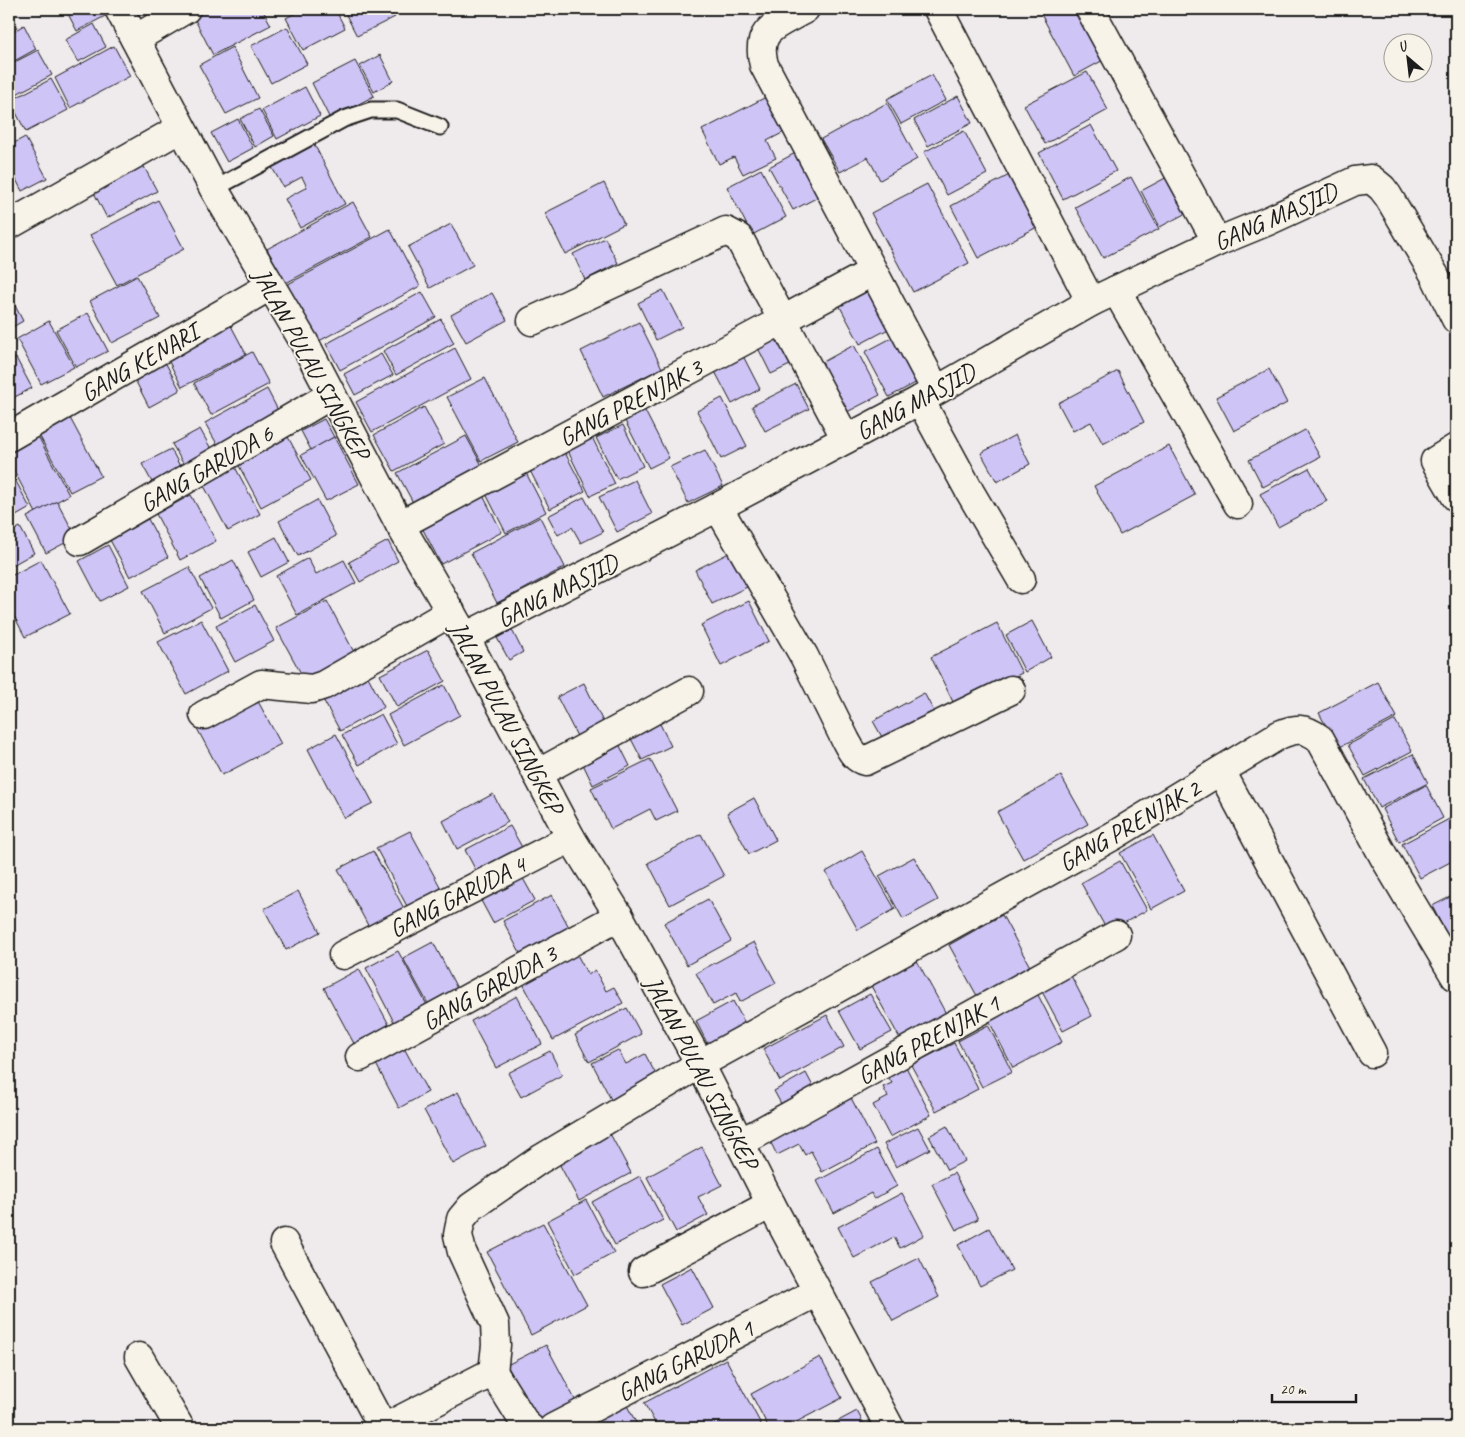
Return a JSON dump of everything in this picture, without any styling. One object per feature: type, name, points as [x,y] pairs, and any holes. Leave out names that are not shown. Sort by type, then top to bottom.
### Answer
[{"type":"street","name":"JALAN PULAU SINGKEP","points":[[119,9],[214,190],[304,342],[400,525],[465,636],[570,838],[618,916],[700,1064],[770,1204],[890,1428]]},
{"type":"street","points":[[135,39],[186,9]]},
{"type":"street","points":[[805,9],[765,35],[761,44],[764,65],[928,395],[970,492],[1021,579]]},
{"type":"street","points":[[938,9],[1091,302]]},
{"type":"street","points":[[1090,9],[1217,242]]},
{"type":"street","points":[[9,225],[181,128]]},
{"type":"street","name":"GANG MASJID","points":[[465,636],[718,507],[846,439],[928,395],[1091,302],[1217,242],[1268,222],[1355,181],[1370,179],[1382,188],[1388,196],[1434,274],[1456,319]]},
{"type":"street","points":[[532,321],[726,231],[739,238],[846,439]]},
{"type":"street","name":"GANG PRENJAK 3","points":[[400,525],[861,278]]},
{"type":"street","name":"GANG KENARI","points":[[9,437],[270,286]]},
{"type":"street","points":[[1116,290],[1238,504]]},
{"type":"street","name":"GANG GARUDA 6","points":[[80,541],[331,395]]},
{"type":"street","points":[[1456,448],[1435,461],[1456,498]]},
{"type":"street","points":[[718,507],[804,656],[846,742],[860,760],[865,761],[1011,690]]},
{"type":"street","points":[[204,715],[261,684],[312,689],[324,685],[450,612]]},
{"type":"street","points":[[537,774],[689,691]]},
{"type":"street","name":"GANG PRENJAK 2","points":[[493,1372],[497,1334],[495,1324],[462,1252],[458,1235],[461,1219],[471,1207],[539,1160],[700,1064],[1113,836],[1279,735],[1292,730],[1306,731],[1320,739],[1384,857],[1455,976]]},
{"type":"street","points":[[1221,771],[1372,1053]]},
{"type":"street","name":"GANG GARUDA 4","points":[[343,955],[570,838]]},
{"type":"street","name":"GANG GARUDA 3","points":[[360,1057],[618,916]]},
{"type":"street","name":"GANG PRENJAK 1","points":[[740,1143],[1116,935]]},
{"type":"street","points":[[643,1272],[770,1204]]},
{"type":"street","points":[[284,1243],[384,1428],[493,1372],[526,1425],[530,1428]]},
{"type":"street","name":"GANG GARUDA 1","points":[[553,1428],[817,1292]]},
{"type":"street","points":[[138,1357],[180,1428]]},
{"type":"lane","points":[[214,190],[344,119],[370,110],[397,110],[440,128]]},
{"type":"building","points":[[74,9],[103,9],[107,15],[77,31],[67,12]]},
{"type":"building","points":[[202,9],[262,9],[271,25],[213,55],[192,14]]},
{"type":"building","points":[[303,9],[335,9],[345,28],[303,50],[286,18]]},
{"type":"building","points":[[343,9],[391,9],[395,17],[357,36]]},
{"type":"building","points":[[1051,9],[1082,9],[1109,57],[1074,76],[1041,14]]},
{"type":"building","points":[[9,12],[17,27],[9,32]]},
{"type":"building","points":[[94,24],[106,47],[78,62],[65,40]]},
{"type":"building","points":[[24,25],[36,49],[9,64],[9,34]]},
{"type":"building","points":[[287,27],[307,64],[271,83],[251,46]]},
{"type":"building","points":[[114,46],[130,76],[70,108],[55,78]]},
{"type":"building","points":[[232,47],[258,98],[226,114],[199,65]]},
{"type":"building","points":[[38,50],[52,75],[9,98],[9,65]]},
{"type":"building","points":[[380,55],[393,81],[374,92],[360,66]]},
{"type":"building","points":[[355,61],[374,96],[330,119],[312,83]]},
{"type":"building","points":[[1087,72],[1108,110],[1045,144],[1024,105]]},
{"type":"building","points":[[932,75],[946,100],[901,124],[887,99]]},
{"type":"building","points":[[51,79],[68,110],[26,132],[10,101]]},
{"type":"building","points":[[305,87],[320,116],[277,139],[262,110]]},
{"type":"building","points":[[772,94],[790,129],[767,141],[776,158],[743,174],[734,157],[719,164],[702,130]]},
{"type":"building","points":[[958,96],[972,123],[928,146],[914,120]]},
{"type":"building","points":[[887,103],[917,159],[880,180],[868,157],[840,172],[821,139]]},
{"type":"building","points":[[259,109],[274,136],[255,147],[240,119]]},
{"type":"building","points":[[238,119],[253,148],[227,162],[211,133]]},
{"type":"building","points":[[1091,125],[1116,171],[1063,199],[1039,153]]},
{"type":"building","points":[[964,131],[987,174],[947,195],[924,152]]},
{"type":"building","points":[[25,137],[47,178],[22,191],[9,166],[9,146]]},
{"type":"building","points":[[312,140],[345,204],[300,228],[285,199],[307,187],[302,177],[283,187],[269,162]]},
{"type":"building","points":[[801,150],[824,194],[793,210],[769,167]]},
{"type":"building","points":[[141,161],[157,191],[107,218],[91,187]]},
{"type":"building","points":[[761,169],[786,217],[752,235],[727,187]]},
{"type":"building","points":[[1013,173],[1041,225],[978,258],[951,206]]},
{"type":"building","points":[[1171,175],[1190,211],[1160,227],[1141,191]]},
{"type":"building","points":[[1131,177],[1159,229],[1103,258],[1075,207]]},
{"type":"building","points":[[604,183],[624,224],[565,254],[545,213]]},
{"type":"building","points":[[927,184],[969,263],[913,292],[871,213]]},
{"type":"building","points":[[158,200],[184,249],[117,285],[90,235]]},
{"type":"building","points":[[353,202],[372,237],[286,283],[267,249]]},
{"type":"building","points":[[451,224],[473,265],[430,288],[408,247]]},
{"type":"building","points":[[390,229],[420,286],[310,346],[279,289]]},
{"type":"building","points":[[605,238],[618,263],[585,280],[573,254]]},
{"type":"building","points":[[137,276],[160,318],[112,343],[90,301]]},
{"type":"building","points":[[874,284],[896,325],[860,344],[838,303]]},
{"type":"building","points":[[663,290],[682,327],[656,340],[638,303]]},
{"type":"building","points":[[422,292],[436,317],[340,370],[326,344]]},
{"type":"building","points":[[492,293],[507,320],[466,342],[451,315]]},
{"type":"building","points":[[9,294],[23,321],[9,329]]},
{"type":"building","points":[[88,313],[108,351],[76,367],[56,330]]},
{"type":"building","points":[[441,319],[454,343],[396,375],[383,351]]},
{"type":"building","points":[[228,320],[246,354],[182,387],[165,354]]},
{"type":"building","points":[[49,321],[74,367],[41,384],[17,339]]},
{"type":"building","points":[[639,322],[662,368],[603,397],[581,351]]},
{"type":"building","points":[[775,330],[792,364],[771,374],[754,340]]},
{"type":"building","points":[[901,333],[925,378],[889,397],[865,352]]},
{"type":"building","points":[[854,345],[880,395],[845,413],[819,364]]},
{"type":"building","points":[[455,348],[471,379],[372,432],[356,402]]},
{"type":"building","points":[[740,350],[760,389],[732,404],[711,364]]},
{"type":"building","points":[[252,352],[269,384],[211,415],[194,383]]},
{"type":"building","points":[[381,354],[393,375],[355,395],[344,374]]},
{"type":"building","points":[[16,358],[32,388],[9,400],[9,362]]},
{"type":"building","points":[[165,362],[180,390],[149,407],[134,378]]},
{"type":"building","points":[[1269,369],[1287,403],[1234,431],[1216,397]]},
{"type":"building","points":[[1118,371],[1144,422],[1103,444],[1091,422],[1073,431],[1058,403]]},
{"type":"building","points":[[485,378],[518,442],[481,461],[447,397]]},
{"type":"building","points":[[796,384],[809,409],[765,431],[752,406]]},
{"type":"building","points":[[267,389],[282,418],[221,451],[205,423]]},
{"type":"building","points":[[722,398],[747,446],[721,459],[697,411]]},
{"type":"building","points":[[424,407],[444,444],[394,471],[374,435]]},
{"type":"building","points":[[644,409],[669,458],[649,468],[624,419]]},
{"type":"building","points":[[70,418],[101,476],[70,492],[39,435]]},
{"type":"building","points":[[324,419],[334,437],[311,450],[301,431]]},
{"type":"building","points":[[623,425],[643,466],[617,479],[596,438]]},
{"type":"building","points":[[200,429],[215,456],[188,472],[172,444]]},
{"type":"building","points":[[1305,430],[1320,457],[1263,487],[1249,460]]},
{"type":"building","points":[[589,431],[615,484],[590,496],[564,443]]},
{"type":"building","points":[[1015,435],[1030,464],[997,482],[981,453]]},
{"type":"building","points":[[38,436],[69,495],[36,513],[9,461],[9,452]]},
{"type":"building","points":[[466,436],[485,471],[416,508],[397,473]]},
{"type":"building","points":[[288,437],[311,480],[261,507],[238,464]]},
{"type":"building","points":[[334,437],[359,484],[326,501],[301,455]]},
{"type":"building","points":[[1169,446],[1195,495],[1120,535],[1094,486]]},
{"type":"building","points":[[562,447],[585,491],[550,509],[527,465]]},
{"type":"building","points":[[171,449],[185,476],[158,493],[142,464]]},
{"type":"building","points":[[705,450],[723,486],[688,503],[670,467]]},
{"type":"building","points":[[235,467],[260,514],[228,531],[203,484]]},
{"type":"building","points":[[523,467],[546,512],[506,533],[483,488]]},
{"type":"building","points":[[9,468],[30,508],[9,520]]},
{"type":"building","points":[[1309,468],[1327,501],[1278,527],[1260,494]]},
{"type":"building","points":[[635,480],[652,514],[617,532],[599,497]]},
{"type":"building","points":[[479,488],[502,532],[441,564],[418,520]]},
{"type":"building","points":[[191,495],[216,541],[180,560],[156,514]]},
{"type":"building","points":[[584,497],[603,532],[581,543],[572,527],[558,535],[548,516]]},
{"type":"building","points":[[317,500],[336,536],[298,556],[279,521]]},
{"type":"building","points":[[57,501],[76,537],[46,553],[27,517]]},
{"type":"building","points":[[540,517],[565,567],[497,603],[471,553]]},
{"type":"building","points":[[148,519],[168,557],[130,577],[110,540]]},
{"type":"building","points":[[20,527],[34,553],[9,567],[9,533]]},
{"type":"building","points":[[276,537],[289,562],[261,577],[248,552]]},
{"type":"building","points":[[388,541],[398,561],[360,582],[349,562]]},
{"type":"building","points":[[108,545],[129,586],[100,601],[79,561]]},
{"type":"building","points":[[729,553],[747,587],[712,604],[695,570]]},
{"type":"building","points":[[308,558],[316,574],[344,560],[356,583],[297,615],[276,576]]},
{"type":"building","points":[[41,560],[70,614],[25,637],[9,606],[9,577]]},
{"type":"building","points":[[233,560],[254,600],[221,618],[200,578]]},
{"type":"building","points":[[189,567],[211,608],[165,633],[143,591]]},
{"type":"building","points":[[327,601],[354,652],[304,679],[276,628]]},
{"type":"building","points":[[749,601],[769,641],[721,666],[701,625]]},
{"type":"building","points":[[255,605],[274,641],[235,662],[216,626]]},
{"type":"building","points":[[201,620],[228,671],[186,694],[158,642]]},
{"type":"building","points":[[1032,621],[1051,657],[1025,672],[1006,635]]},
{"type":"building","points":[[997,623],[1022,673],[955,706],[931,657]]},
{"type":"building","points":[[512,630],[523,652],[509,660],[497,638]]},
{"type":"building","points":[[428,650],[445,681],[397,707],[380,675]]},
{"type":"building","points":[[364,669],[384,707],[340,731],[319,692]]},
{"type":"building","points":[[1378,682],[1397,717],[1338,748],[1319,713]]},
{"type":"building","points":[[584,683],[607,730],[581,744],[557,697]]},
{"type":"building","points":[[444,685],[460,715],[404,745],[388,715]]},
{"type":"building","points":[[253,692],[281,744],[222,775],[194,723]]},
{"type":"building","points":[[924,693],[937,717],[887,746],[873,721]]},
{"type":"building","points":[[381,714],[397,744],[359,765],[342,735]]},
{"type":"building","points":[[657,718],[671,746],[642,760],[628,733]]},
{"type":"building","points":[[1395,720],[1412,751],[1365,776],[1348,745]]},
{"type":"building","points":[[336,734],[373,803],[344,818],[308,749]]},
{"type":"building","points":[[618,742],[630,766],[593,785],[581,760]]},
{"type":"building","points":[[1413,754],[1428,783],[1379,808],[1364,779]]},
{"type":"building","points":[[650,759],[677,811],[656,821],[650,809],[611,829],[591,788]]},
{"type":"building","points":[[1061,776],[1088,824],[1023,859],[997,812]]},
{"type":"building","points":[[1426,785],[1443,818],[1399,842],[1382,809]]},
{"type":"building","points":[[493,794],[508,822],[457,849],[443,821]]},
{"type":"building","points":[[754,798],[776,840],[749,854],[727,813]]},
{"type":"building","points":[[1451,818],[1456,829],[1456,859],[1420,878],[1402,844]]},
{"type":"building","points":[[510,826],[527,856],[481,880],[465,850]]},
{"type":"building","points":[[410,831],[443,892],[409,910],[376,848]]},
{"type":"building","points":[[701,834],[724,876],[670,905],[648,863]]},
{"type":"building","points":[[1153,835],[1184,891],[1151,909],[1120,853]]},
{"type":"building","points":[[373,851],[407,914],[372,933],[338,869]]},
{"type":"building","points":[[862,851],[895,909],[858,930],[826,872]]},
{"type":"building","points":[[914,857],[938,900],[903,919],[879,876]]},
{"type":"building","points":[[1120,861],[1147,910],[1108,932],[1081,883]]},
{"type":"building","points":[[520,873],[535,900],[493,923],[478,895]]},
{"type":"building","points":[[298,891],[320,932],[286,950],[264,909]]},
{"type":"building","points":[[1456,894],[1456,933],[1448,937],[1432,906]]},
{"type":"building","points":[[552,895],[571,931],[522,957],[503,921]]},
{"type":"building","points":[[708,899],[731,941],[687,965],[664,923]]},
{"type":"building","points":[[1002,915],[1034,974],[981,1003],[949,945]]},
{"type":"building","points":[[433,942],[461,996],[432,1011],[403,958]]},
{"type":"building","points":[[754,942],[776,983],[740,1002],[736,993],[713,1005],[696,973]]},
{"type":"building","points":[[574,949],[588,975],[595,970],[606,991],[614,987],[623,1003],[553,1040],[520,978]]},
{"type":"building","points":[[398,951],[427,1005],[394,1022],[366,968]]},
{"type":"building","points":[[916,959],[949,1019],[903,1044],[870,984]]},
{"type":"building","points":[[1067,968],[1092,1016],[1063,1031],[1038,984]]},
{"type":"building","points":[[359,969],[393,1032],[358,1051],[324,988]]},
{"type":"building","points":[[1035,989],[1062,1042],[1013,1068],[986,1015]]},
{"type":"building","points":[[870,994],[892,1032],[860,1049],[839,1011]]},
{"type":"building","points":[[517,996],[542,1044],[496,1068],[471,1021]]},
{"type":"building","points":[[733,1001],[746,1025],[708,1045],[696,1021]]},
{"type":"building","points":[[627,1008],[641,1034],[589,1062],[575,1035]]},
{"type":"building","points":[[827,1015],[844,1047],[780,1081],[763,1049]]},
{"type":"building","points":[[988,1025],[1012,1072],[982,1087],[958,1041]]},
{"type":"building","points":[[954,1043],[978,1089],[936,1111],[911,1065]]},
{"type":"building","points":[[404,1048],[428,1092],[399,1108],[376,1064]]},
{"type":"building","points":[[618,1050],[626,1064],[645,1054],[661,1084],[616,1109],[592,1063]]},
{"type":"building","points":[[550,1051],[562,1075],[521,1097],[508,1073]]},
{"type":"building","points":[[905,1065],[931,1115],[890,1137],[873,1105],[888,1097],[883,1087],[892,1083],[887,1075]]},
{"type":"building","points":[[806,1073],[817,1094],[785,1111],[774,1091]]},
{"type":"building","points":[[458,1092],[486,1146],[453,1164],[424,1110]]},
{"type":"building","points":[[849,1094],[875,1144],[822,1172],[811,1151],[805,1155],[799,1144],[777,1155],[768,1137]]},
{"type":"building","points":[[947,1126],[965,1161],[947,1170],[929,1136]]},
{"type":"building","points":[[918,1127],[930,1149],[896,1167],[884,1144]]},
{"type":"building","points":[[607,1128],[631,1173],[579,1201],[555,1156]]},
{"type":"building","points":[[702,1147],[722,1185],[698,1197],[708,1215],[676,1232],[647,1177]]},
{"type":"building","points":[[877,1149],[897,1186],[874,1199],[871,1193],[834,1213],[817,1181]]},
{"type":"building","points":[[954,1173],[978,1219],[956,1230],[932,1184]]},
{"type":"building","points":[[640,1176],[663,1220],[615,1245],[592,1202]]},
{"type":"building","points":[[902,1193],[924,1235],[900,1248],[894,1237],[854,1258],[838,1227]]},
{"type":"building","points":[[586,1200],[614,1253],[575,1274],[547,1221]]},
{"type":"building","points":[[543,1223],[587,1305],[531,1335],[487,1252]]},
{"type":"building","points":[[989,1228],[1012,1270],[980,1286],[958,1245]]},
{"type":"building","points":[[919,1258],[939,1297],[893,1321],[872,1282]]},
{"type":"building","points":[[692,1267],[714,1308],[682,1325],[660,1284]]},
{"type":"building","points":[[546,1345],[579,1407],[540,1427],[507,1365]]},
{"type":"building","points":[[820,1357],[842,1398],[785,1428],[769,1428],[751,1394]]},
{"type":"building","points":[[726,1359],[763,1428],[658,1428],[644,1403]]},
{"type":"building","points":[[625,1402],[639,1428],[592,1428],[588,1422]]},
{"type":"building","points":[[857,1411],[866,1428],[825,1428]]}]
